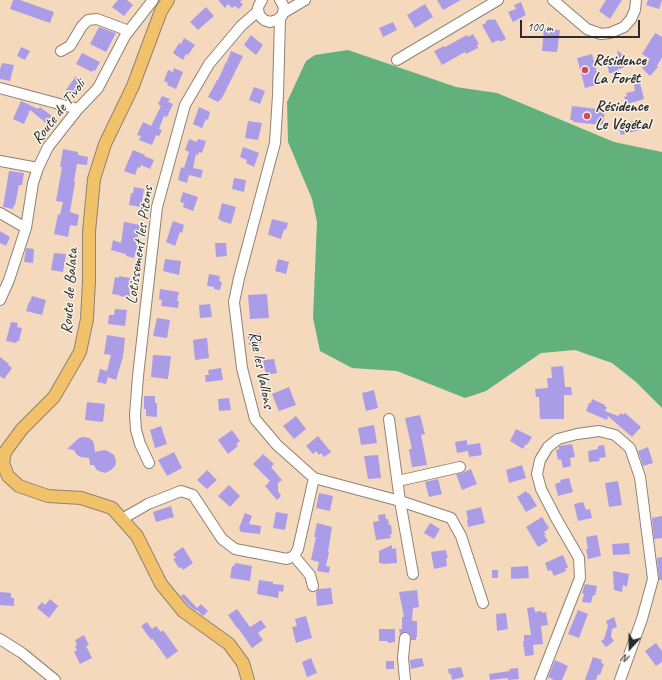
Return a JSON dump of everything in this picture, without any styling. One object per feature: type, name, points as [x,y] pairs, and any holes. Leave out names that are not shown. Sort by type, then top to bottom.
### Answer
[{"type":"main road","name":"Route de Balata","points":[[168,0],[161,11],[133,86],[105,144],[94,179],[89,232],[87,319],[80,352],[54,397],[22,429],[5,452],[3,463],[8,476],[19,486],[48,496],[81,498],[112,508],[137,536],[161,584],[183,611],[229,644],[243,663],[248,680]]},
{"type":"street","name":"Route de Tivoli","points":[[0,299],[9,280],[26,228],[33,184],[38,168],[48,147],[78,109],[98,88],[125,36],[153,0]]},
{"type":"street","points":[[280,1],[305,0]]},
{"type":"street","points":[[241,26],[277,20],[305,0]]},
{"type":"street","points":[[397,60],[498,0]]},
{"type":"street","points":[[553,0],[587,29],[601,34],[610,33],[624,27],[631,19],[635,10],[636,0]]},
{"type":"street","name":"Rue les Vallons","points":[[280,1],[284,9],[280,39],[275,144],[241,270],[234,302],[242,368],[254,419],[277,445],[314,478],[400,501],[451,518],[461,536],[483,603]]},
{"type":"street","points":[[260,3],[261,18],[267,21],[280,39]]},
{"type":"street","name":"Lotissement les Pitons","points":[[149,463],[140,444],[136,430],[135,415],[157,208],[186,105],[209,64],[260,3]]},
{"type":"street","points":[[61,51],[70,46],[82,26],[88,20],[97,19],[129,31]]},
{"type":"street","points":[[0,88],[78,109]]},
{"type":"street","points":[[0,161],[38,168]]},
{"type":"street","points":[[0,213],[26,228]]},
{"type":"street","points":[[389,419],[400,501],[413,574]]},
{"type":"street","points":[[540,680],[580,578],[579,558],[541,489],[537,474],[540,460],[548,447],[558,439],[577,434],[599,431],[615,435],[630,448],[640,478],[653,579],[642,619],[620,680]]},
{"type":"street","points":[[398,481],[460,467]]},
{"type":"street","points":[[122,519],[148,504],[181,491],[193,495],[222,539],[235,549],[287,559],[294,556],[298,549],[314,478]]},
{"type":"street","points":[[294,556],[310,575],[313,586]]},
{"type":"street","points":[[405,638],[403,658],[405,680]]},
{"type":"street","points":[[0,639],[22,653],[55,680]]},
{"type":"green space","points":[[348,50],[456,87],[497,93],[614,142],[662,152],[662,408],[636,382],[612,363],[575,350],[541,353],[486,391],[465,398],[397,371],[352,368],[320,351],[313,318],[317,222],[312,199],[288,142],[287,102],[306,61],[315,55]]},
{"type":"building","points":[[13,0],[20,0],[54,12],[50,23],[10,9]]},
{"type":"building","points":[[118,0],[127,0],[133,5],[124,16],[112,7]]},
{"type":"building","points":[[218,0],[242,0],[240,2],[243,4],[239,9],[235,6],[232,8],[228,4],[225,8]]},
{"type":"building","points":[[437,0],[461,0],[443,10]]},
{"type":"building","points":[[606,0],[622,0],[610,19],[599,11]]},
{"type":"building","points":[[648,0],[662,0],[659,9],[646,5]]},
{"type":"building","points":[[521,2],[526,15],[513,22],[508,12],[516,9],[514,5]]},
{"type":"building","points":[[425,4],[433,17],[415,28],[407,15]]},
{"type":"building","points":[[206,7],[214,16],[198,30],[190,22]]},
{"type":"building","points":[[491,19],[495,19],[506,39],[500,42],[499,40],[492,43],[482,25]]},
{"type":"building","points":[[393,22],[397,30],[383,37],[379,28]]},
{"type":"building","points":[[99,27],[116,33],[106,52],[90,44]]},
{"type":"building","points":[[544,29],[560,30],[557,52],[542,51]]},
{"type":"building","points":[[655,33],[662,37],[662,57],[657,66],[658,67],[650,76],[642,68],[650,59],[642,54]]},
{"type":"building","points":[[473,34],[479,44],[477,45],[478,48],[466,54],[465,52],[442,65],[434,51],[467,35],[468,37]]},
{"type":"building","points":[[251,35],[263,45],[256,55],[244,45]]},
{"type":"building","points":[[184,38],[195,45],[188,55],[186,54],[183,60],[173,53]]},
{"type":"building","points":[[21,47],[30,51],[25,60],[17,56]]},
{"type":"building","points":[[617,50],[629,60],[623,68],[618,69],[619,73],[613,80],[612,73],[609,73],[607,62],[610,62],[609,58],[618,56]]},
{"type":"building","points":[[231,51],[243,56],[221,100],[220,99],[218,102],[208,97],[226,62],[229,63],[227,61]]},
{"type":"building","points":[[82,53],[100,62],[95,71],[93,70],[92,72],[76,64]]},
{"type":"building","name":"Résidence La Forêt","points":[[592,54],[600,84],[585,88],[577,58]]},
{"type":"building","points":[[2,63],[14,65],[10,81],[0,79],[0,69]]},
{"type":"building","points":[[174,68],[183,72],[176,89],[167,85],[168,83],[164,81],[168,70],[173,72]]},
{"type":"building","points":[[76,76],[83,82],[81,85],[83,86],[75,97],[66,90]]},
{"type":"building","points":[[640,83],[644,99],[627,104],[624,97],[627,96],[626,93],[635,91],[634,85]]},
{"type":"building","points":[[254,87],[265,91],[260,104],[249,100]]},
{"type":"building","points":[[162,96],[170,99],[168,102],[173,104],[167,117],[164,116],[159,129],[162,130],[159,136],[156,135],[152,145],[139,140],[141,136],[137,135],[143,122],[151,126],[161,106],[158,104]]},
{"type":"building","points":[[21,101],[38,109],[40,107],[52,116],[46,123],[30,110],[24,124],[13,119]]},
{"type":"building","name":"Résidence Le Végétal","points":[[572,106],[605,110],[603,124],[573,122],[573,120],[570,120]]},
{"type":"building","points":[[199,107],[210,112],[208,120],[206,119],[202,128],[193,124]]},
{"type":"building","points":[[641,119],[643,129],[621,135],[618,125]]},
{"type":"building","points":[[248,121],[262,123],[258,140],[245,138]]},
{"type":"building","points":[[189,139],[197,142],[198,139],[206,141],[202,153],[199,152],[198,155],[196,154],[193,168],[203,170],[201,178],[189,175],[187,183],[178,180],[181,167],[184,168],[189,152],[185,150]]},
{"type":"building","points":[[243,147],[259,153],[254,167],[246,163],[247,160],[240,157]]},
{"type":"building","points":[[63,149],[78,152],[78,155],[88,157],[87,165],[77,164],[70,212],[79,215],[77,226],[70,225],[68,237],[54,234],[58,214],[60,215],[63,202],[56,201],[62,167],[60,167]]},
{"type":"building","points":[[133,150],[154,160],[150,169],[141,165],[140,168],[138,167],[135,175],[124,171]]},
{"type":"building","points":[[9,171],[24,173],[22,185],[19,185],[13,209],[3,207]]},
{"type":"building","points":[[234,178],[246,180],[244,192],[232,189]]},
{"type":"building","points":[[134,187],[144,189],[141,207],[129,205],[131,193],[133,193]]},
{"type":"building","points":[[183,192],[198,197],[193,211],[183,207],[184,203],[180,202]]},
{"type":"building","points":[[222,203],[236,207],[231,224],[218,219]]},
{"type":"building","points":[[272,219],[288,223],[286,230],[284,229],[281,239],[268,234]]},
{"type":"building","points":[[173,221],[184,225],[182,233],[180,232],[175,246],[166,242]]},
{"type":"building","points":[[124,222],[140,225],[136,245],[138,245],[134,258],[111,250],[113,240],[121,243]]},
{"type":"building","points":[[0,231],[10,237],[6,246],[0,243]]},
{"type":"building","points":[[215,243],[226,243],[227,256],[216,257]]},
{"type":"building","points":[[26,248],[34,249],[33,263],[24,262]]},
{"type":"building","points":[[54,253],[66,254],[63,272],[51,270]]},
{"type":"building","points":[[165,259],[181,261],[179,275],[163,271]]},
{"type":"building","points":[[278,259],[289,262],[286,274],[275,271]]},
{"type":"building","points":[[209,274],[220,276],[219,281],[222,282],[220,290],[207,286]]},
{"type":"building","points":[[119,276],[130,278],[130,296],[126,295],[126,297],[112,294],[115,277],[119,278]]},
{"type":"building","points":[[160,289],[179,292],[177,301],[179,301],[178,308],[161,306],[162,300],[159,299]]},
{"type":"building","points":[[267,294],[269,318],[250,319],[248,295]]},
{"type":"building","points":[[32,296],[46,300],[42,315],[26,311]]},
{"type":"building","points":[[210,304],[212,317],[200,318],[199,305]]},
{"type":"building","points":[[115,309],[127,310],[125,326],[108,324],[109,315],[114,315]]},
{"type":"building","points":[[157,318],[170,320],[167,338],[153,336]]},
{"type":"building","points":[[11,322],[18,323],[17,327],[22,328],[19,341],[16,343],[6,341]]},
{"type":"building","points":[[261,333],[262,343],[249,345],[248,335]]},
{"type":"building","points":[[107,335],[125,338],[123,357],[116,380],[108,377],[106,384],[97,382],[100,369],[107,371],[111,355],[104,354]]},
{"type":"building","points":[[207,338],[209,358],[195,360],[193,340]]},
{"type":"building","points":[[153,355],[171,356],[168,379],[151,377]]},
{"type":"building","points":[[0,357],[12,368],[4,379],[0,376]]},
{"type":"building","points":[[274,359],[277,373],[266,375],[263,360]]},
{"type":"building","points":[[563,366],[565,387],[571,387],[572,395],[564,395],[564,419],[540,419],[539,397],[536,397],[535,389],[548,388],[547,378],[552,378],[551,367]]},
{"type":"building","points":[[221,368],[223,380],[206,382],[205,375],[209,375],[208,370]]},
{"type":"building","points":[[289,387],[296,405],[279,411],[272,394]]},
{"type":"building","points":[[374,390],[378,408],[366,411],[362,393]]},
{"type":"building","points":[[144,396],[155,396],[155,403],[157,403],[157,417],[146,416],[146,409],[144,409]]},
{"type":"building","points":[[229,398],[231,410],[219,411],[218,399]]},
{"type":"building","points":[[592,399],[605,405],[605,407],[607,407],[605,411],[618,416],[621,413],[623,415],[625,413],[641,427],[632,437],[608,416],[607,420],[586,411]]},
{"type":"building","points":[[87,402],[105,404],[103,422],[85,420]]},
{"type":"building","points":[[420,415],[425,434],[421,435],[427,465],[412,467],[409,449],[412,449],[405,418]]},
{"type":"building","points":[[296,416],[306,429],[294,439],[283,426]]},
{"type":"building","points":[[374,425],[377,443],[361,445],[358,428]]},
{"type":"building","points":[[161,426],[167,444],[155,448],[150,430]]},
{"type":"building","points":[[516,429],[532,437],[523,449],[510,441]]},
{"type":"building","points":[[232,430],[240,441],[236,444],[238,446],[228,454],[218,440]]},
{"type":"building","points":[[318,436],[331,452],[324,457],[321,453],[319,455],[316,451],[313,454],[306,446]]},
{"type":"building","points":[[79,438],[89,438],[93,441],[95,452],[104,450],[114,455],[116,461],[115,466],[111,470],[105,473],[99,471],[94,465],[90,465],[89,458],[81,457],[77,455],[74,450],[67,449]]},
{"type":"building","points":[[467,440],[467,445],[480,443],[482,455],[469,457],[468,451],[457,453],[455,442]]},
{"type":"building","points":[[572,444],[575,457],[570,458],[571,466],[563,468],[561,459],[558,460],[556,450],[559,449],[559,446]]},
{"type":"building","points":[[604,445],[606,457],[599,458],[600,461],[589,462],[588,451],[598,449],[598,446]]},
{"type":"building","points":[[648,447],[653,463],[643,466],[638,451]]},
{"type":"building","points":[[174,452],[182,468],[167,476],[158,460]]},
{"type":"building","points":[[263,454],[274,464],[271,467],[282,480],[278,483],[278,491],[281,496],[277,500],[265,486],[270,481],[253,464]]},
{"type":"building","points":[[378,455],[381,478],[368,479],[364,456]]},
{"type":"building","points":[[522,465],[526,478],[509,483],[506,470]]},
{"type":"building","points":[[471,469],[477,484],[462,490],[456,474]]},
{"type":"building","points":[[207,470],[217,480],[207,489],[197,480]]},
{"type":"building","points":[[569,478],[573,492],[558,496],[555,484],[561,482],[560,480]]},
{"type":"building","points":[[438,479],[442,494],[429,497],[425,482]]},
{"type":"building","points":[[618,481],[622,505],[609,507],[605,483]]},
{"type":"building","points":[[229,485],[240,496],[230,507],[218,496]]},
{"type":"building","points":[[526,491],[528,494],[529,493],[537,506],[526,512],[517,497]]},
{"type":"building","points":[[319,493],[333,496],[330,511],[316,508]]},
{"type":"building","points":[[583,502],[586,510],[590,509],[592,518],[578,521],[574,504]]},
{"type":"building","points":[[171,506],[174,517],[156,522],[153,512]]},
{"type":"building","points":[[481,507],[485,523],[468,527],[466,511]]},
{"type":"building","points":[[276,512],[288,514],[285,530],[273,528]]},
{"type":"building","points":[[245,513],[252,516],[249,524],[261,526],[260,534],[241,532],[239,528]]},
{"type":"building","points":[[385,514],[389,525],[391,525],[391,538],[376,540],[373,522],[379,521],[378,515]]},
{"type":"building","points":[[662,516],[662,538],[654,539],[652,518]]},
{"type":"building","points":[[542,517],[549,528],[544,532],[546,535],[544,535],[548,541],[538,547],[526,527]]},
{"type":"building","points":[[317,523],[332,527],[326,566],[330,567],[329,573],[317,571],[319,562],[311,560],[316,537],[314,537]]},
{"type":"building","points":[[430,523],[440,529],[434,539],[424,533]]},
{"type":"building","points":[[597,535],[601,556],[588,559],[586,537]]},
{"type":"building","points":[[629,543],[630,554],[613,555],[612,544]]},
{"type":"building","points":[[392,545],[392,549],[396,548],[397,563],[379,563],[379,551]]},
{"type":"building","points":[[183,547],[193,563],[183,570],[181,567],[179,568],[173,559],[176,558],[173,554]]},
{"type":"building","points":[[446,550],[448,558],[446,558],[447,566],[434,569],[431,552]]},
{"type":"building","points":[[563,555],[568,567],[565,569],[566,571],[554,576],[551,570],[548,571],[545,563]]},
{"type":"building","points":[[662,557],[662,580],[659,580],[657,558]]},
{"type":"building","points":[[235,563],[252,566],[250,581],[230,578],[232,566],[234,566]]},
{"type":"building","points":[[528,566],[529,578],[511,579],[511,567]]},
{"type":"building","points":[[492,570],[498,570],[498,578],[492,578]]},
{"type":"building","points":[[613,571],[629,574],[627,587],[623,585],[622,592],[614,590]]},
{"type":"building","points":[[259,580],[284,585],[283,592],[279,591],[278,598],[257,594]]},
{"type":"building","points":[[585,584],[597,586],[595,596],[593,595],[591,603],[582,602],[584,594],[582,593]]},
{"type":"building","points":[[331,588],[333,604],[317,606],[316,592],[318,589]]},
{"type":"building","points":[[175,589],[181,596],[184,594],[197,608],[201,604],[208,611],[203,616],[197,610],[196,611],[188,605]]},
{"type":"building","points":[[417,590],[419,607],[413,608],[412,621],[417,621],[417,637],[416,640],[411,640],[411,636],[408,633],[405,632],[400,634],[399,629],[402,629],[402,617],[404,617],[399,592]]},
{"type":"building","points":[[0,592],[11,593],[11,598],[14,598],[14,606],[0,605]]},
{"type":"building","points":[[50,599],[58,606],[49,618],[37,608],[42,602],[45,605]]},
{"type":"building","points":[[534,607],[535,612],[546,612],[548,625],[541,626],[543,644],[533,645],[534,655],[525,656],[523,641],[524,635],[531,635],[527,608]]},
{"type":"building","points":[[237,609],[250,627],[261,620],[266,627],[258,633],[263,640],[252,648],[228,615]]},
{"type":"building","points":[[578,610],[588,614],[579,638],[568,634]]},
{"type":"building","points":[[506,613],[508,629],[497,631],[496,614]]},
{"type":"building","points":[[306,616],[312,638],[296,643],[292,627],[297,626],[295,619]]},
{"type":"building","points":[[614,617],[617,627],[612,629],[611,637],[614,641],[606,647],[601,641],[604,639],[608,626],[606,621]]},
{"type":"building","points":[[147,622],[152,629],[156,626],[161,632],[163,630],[178,651],[167,659],[152,638],[151,640],[141,626]]},
{"type":"building","points":[[379,629],[395,629],[395,642],[388,643],[388,641],[379,641]]},
{"type":"building","points":[[84,635],[89,645],[86,646],[92,658],[80,664],[74,652],[77,650],[75,640]]},
{"type":"building","points":[[656,643],[662,651],[662,662],[656,666],[645,651]]},
{"type":"building","points":[[593,657],[602,660],[601,663],[604,664],[600,675],[598,674],[596,680],[585,680]]},
{"type":"building","points":[[311,658],[317,673],[307,677],[302,662]]},
{"type":"building","points":[[422,658],[424,666],[411,669],[410,660]]},
{"type":"building","points":[[555,660],[568,666],[562,680],[554,680],[548,677]]},
{"type":"building","points":[[386,661],[394,661],[394,669],[386,669]]},
{"type":"building","points":[[461,667],[464,677],[452,680],[448,669]]},
{"type":"building","points":[[518,668],[519,679],[508,680],[508,678],[490,680],[489,674],[510,671],[509,669]]},
{"type":"place","name":"Résidence La Forêt","points":[[585,70]]},
{"type":"place","name":"Résidence Le Végétal","points":[[587,116]]}]
